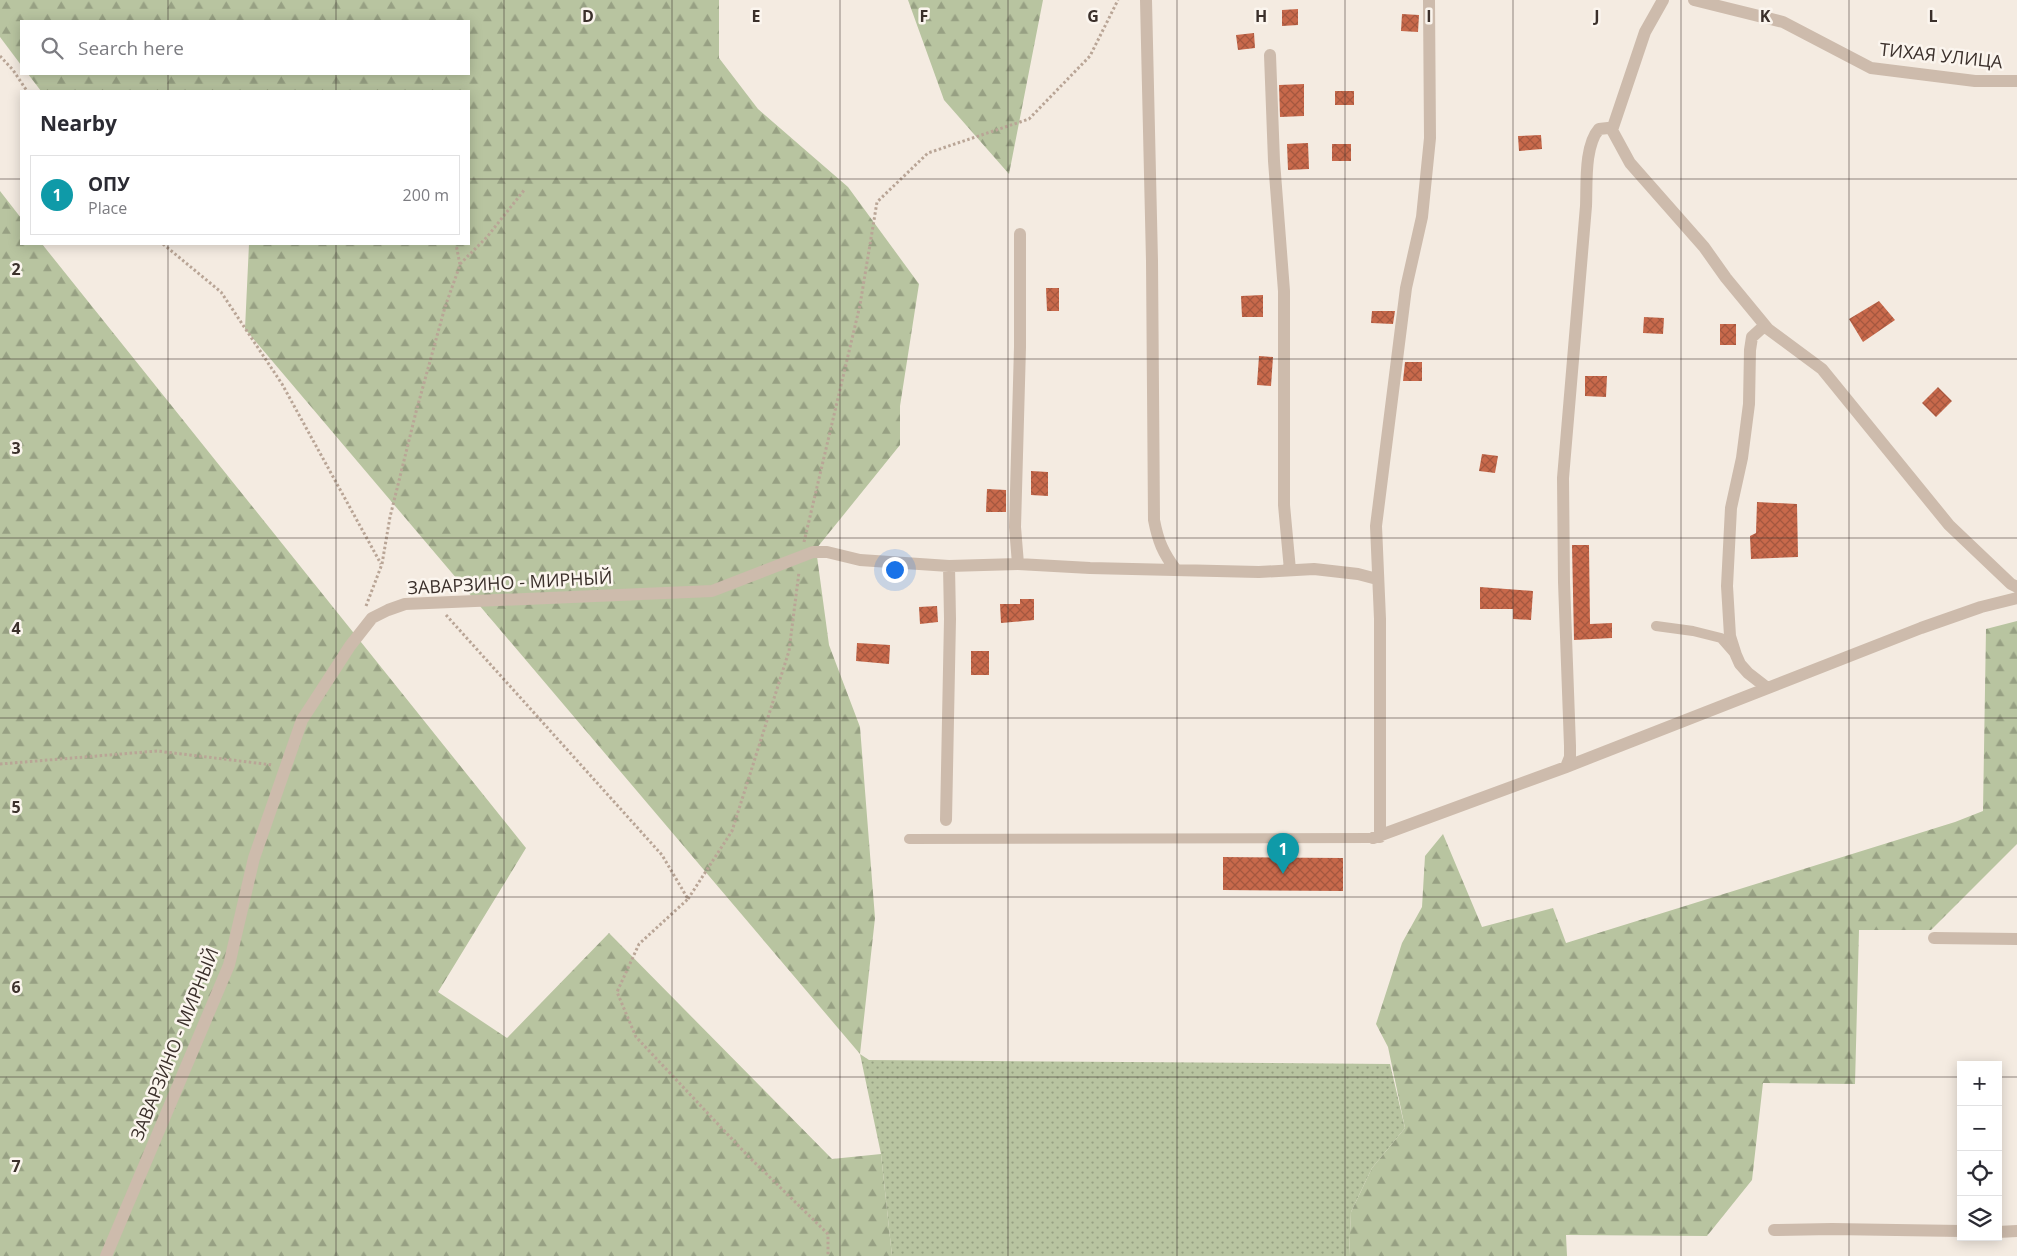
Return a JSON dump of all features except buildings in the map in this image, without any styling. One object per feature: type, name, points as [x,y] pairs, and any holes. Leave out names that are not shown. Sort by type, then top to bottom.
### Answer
[{"type":"street","points":[[1146,0],[1152,251],[1154,520],[1157,537],[1163,553],[1176,570]]},
{"type":"street","points":[[1429,0],[1430,138],[1428,158],[1422,217],[1406,288],[1397,344],[1376,526],[1380,620],[1376,837],[1566,767],[1766,687],[1921,628],[1981,607],[2017,598]]},
{"type":"street","points":[[1663,0],[1645,32],[1612,130],[1630,163],[1704,247],[1726,278],[1768,329],[1822,369],[1949,525],[2017,588]]},
{"type":"street","name":"ТИХАЯ УЛИЦА","points":[[1694,0],[1783,22],[1871,68],[1975,81],[2017,81]]},
{"type":"street","points":[[1270,55],[1274,161],[1284,290],[1284,505],[1290,570]]},
{"type":"street","points":[[1566,767],[1570,757],[1570,746],[1564,582],[1563,478],[1588,162],[1591,142],[1595,133],[1603,128],[1612,130]]},
{"type":"street","points":[[1018,564],[1016,527],[1020,347],[1020,234]]},
{"type":"street","points":[[1766,687],[1740,664],[1730,636],[1728,604],[1731,508],[1742,458],[1749,404],[1750,350],[1752,337],[1763,327],[1768,329]]},
{"type":"street","name":"ЗАВАРЗИНО - МИРНЫЙ","points":[[106,1256],[229,965],[254,858],[302,720],[350,646],[372,618],[405,604],[712,591],[813,552],[827,552],[860,560],[949,566],[1018,564],[1259,572],[1314,569],[1358,574],[1377,579]]},
{"type":"street","points":[[946,820],[950,618],[949,566]]},
{"type":"street","points":[[1934,938],[2017,939]]},
{"type":"street","points":[[1774,1230],[1957,1231]]},
{"type":"street","points":[[2002,1232],[2017,1232]]},
{"type":"lane","points":[[1656,626],[1693,631],[1721,638],[1736,655]]},
{"type":"lane","points":[[909,839],[1376,837]]},
{"type":"path","points":[[828,1256],[828,1234],[748,1156],[636,1037],[617,992],[639,944],[688,900],[732,831],[789,651],[800,557],[860,305],[877,202],[928,153],[1029,119],[1090,56],[1118,0]]},
{"type":"path","points":[[0,56],[13,70],[26,90]]},
{"type":"path","points":[[364,610],[382,564],[390,517],[416,412],[445,307],[460,265],[488,237],[525,189]]},
{"type":"path","points":[[164,245],[221,292],[282,384],[382,564]]},
{"type":"path","points":[[456,245],[460,265]]},
{"type":"path","points":[[435,603],[662,855],[688,900]]},
{"type":"path","points":[[0,764],[157,751],[286,766]]},
{"type":"green space","points":[[0,0],[719,0],[719,58],[758,109],[848,187],[919,284],[900,406],[900,445],[816,549],[829,645],[860,727],[875,918],[860,1054],[245,329],[249,245],[470,245],[470,90],[40,90],[29,75],[470,75],[470,20],[20,20],[20,64],[0,37]]},
{"type":"green space","points":[[908,0],[1043,0],[1009,174],[944,100]]},
{"type":"green space","points":[[0,191],[20,217],[20,245],[43,245],[526,848],[438,992],[507,1038],[609,933],[832,1159],[881,1154],[892,1256],[0,1256]]},
{"type":"green space","points":[[2017,621],[2017,844],[1931,930],[1859,930],[1855,1084],[1763,1083],[1752,1180],[1707,1236],[1566,1235],[1567,1256],[1349,1256],[1351,1212],[1372,1168],[1405,1128],[1388,1047],[1376,1024],[1402,943],[1422,907],[1425,856],[1443,834],[1482,927],[1553,908],[1566,943],[1955,822],[1983,811],[1986,629]]},
{"type":"green space","points":[[860,1054],[869,1060],[1390,1064],[1405,1128],[1372,1168],[1351,1212],[1349,1256],[892,1256],[881,1154]]},
{"type":"place","name":"ОПУ","points":[[1283,874]]}]
